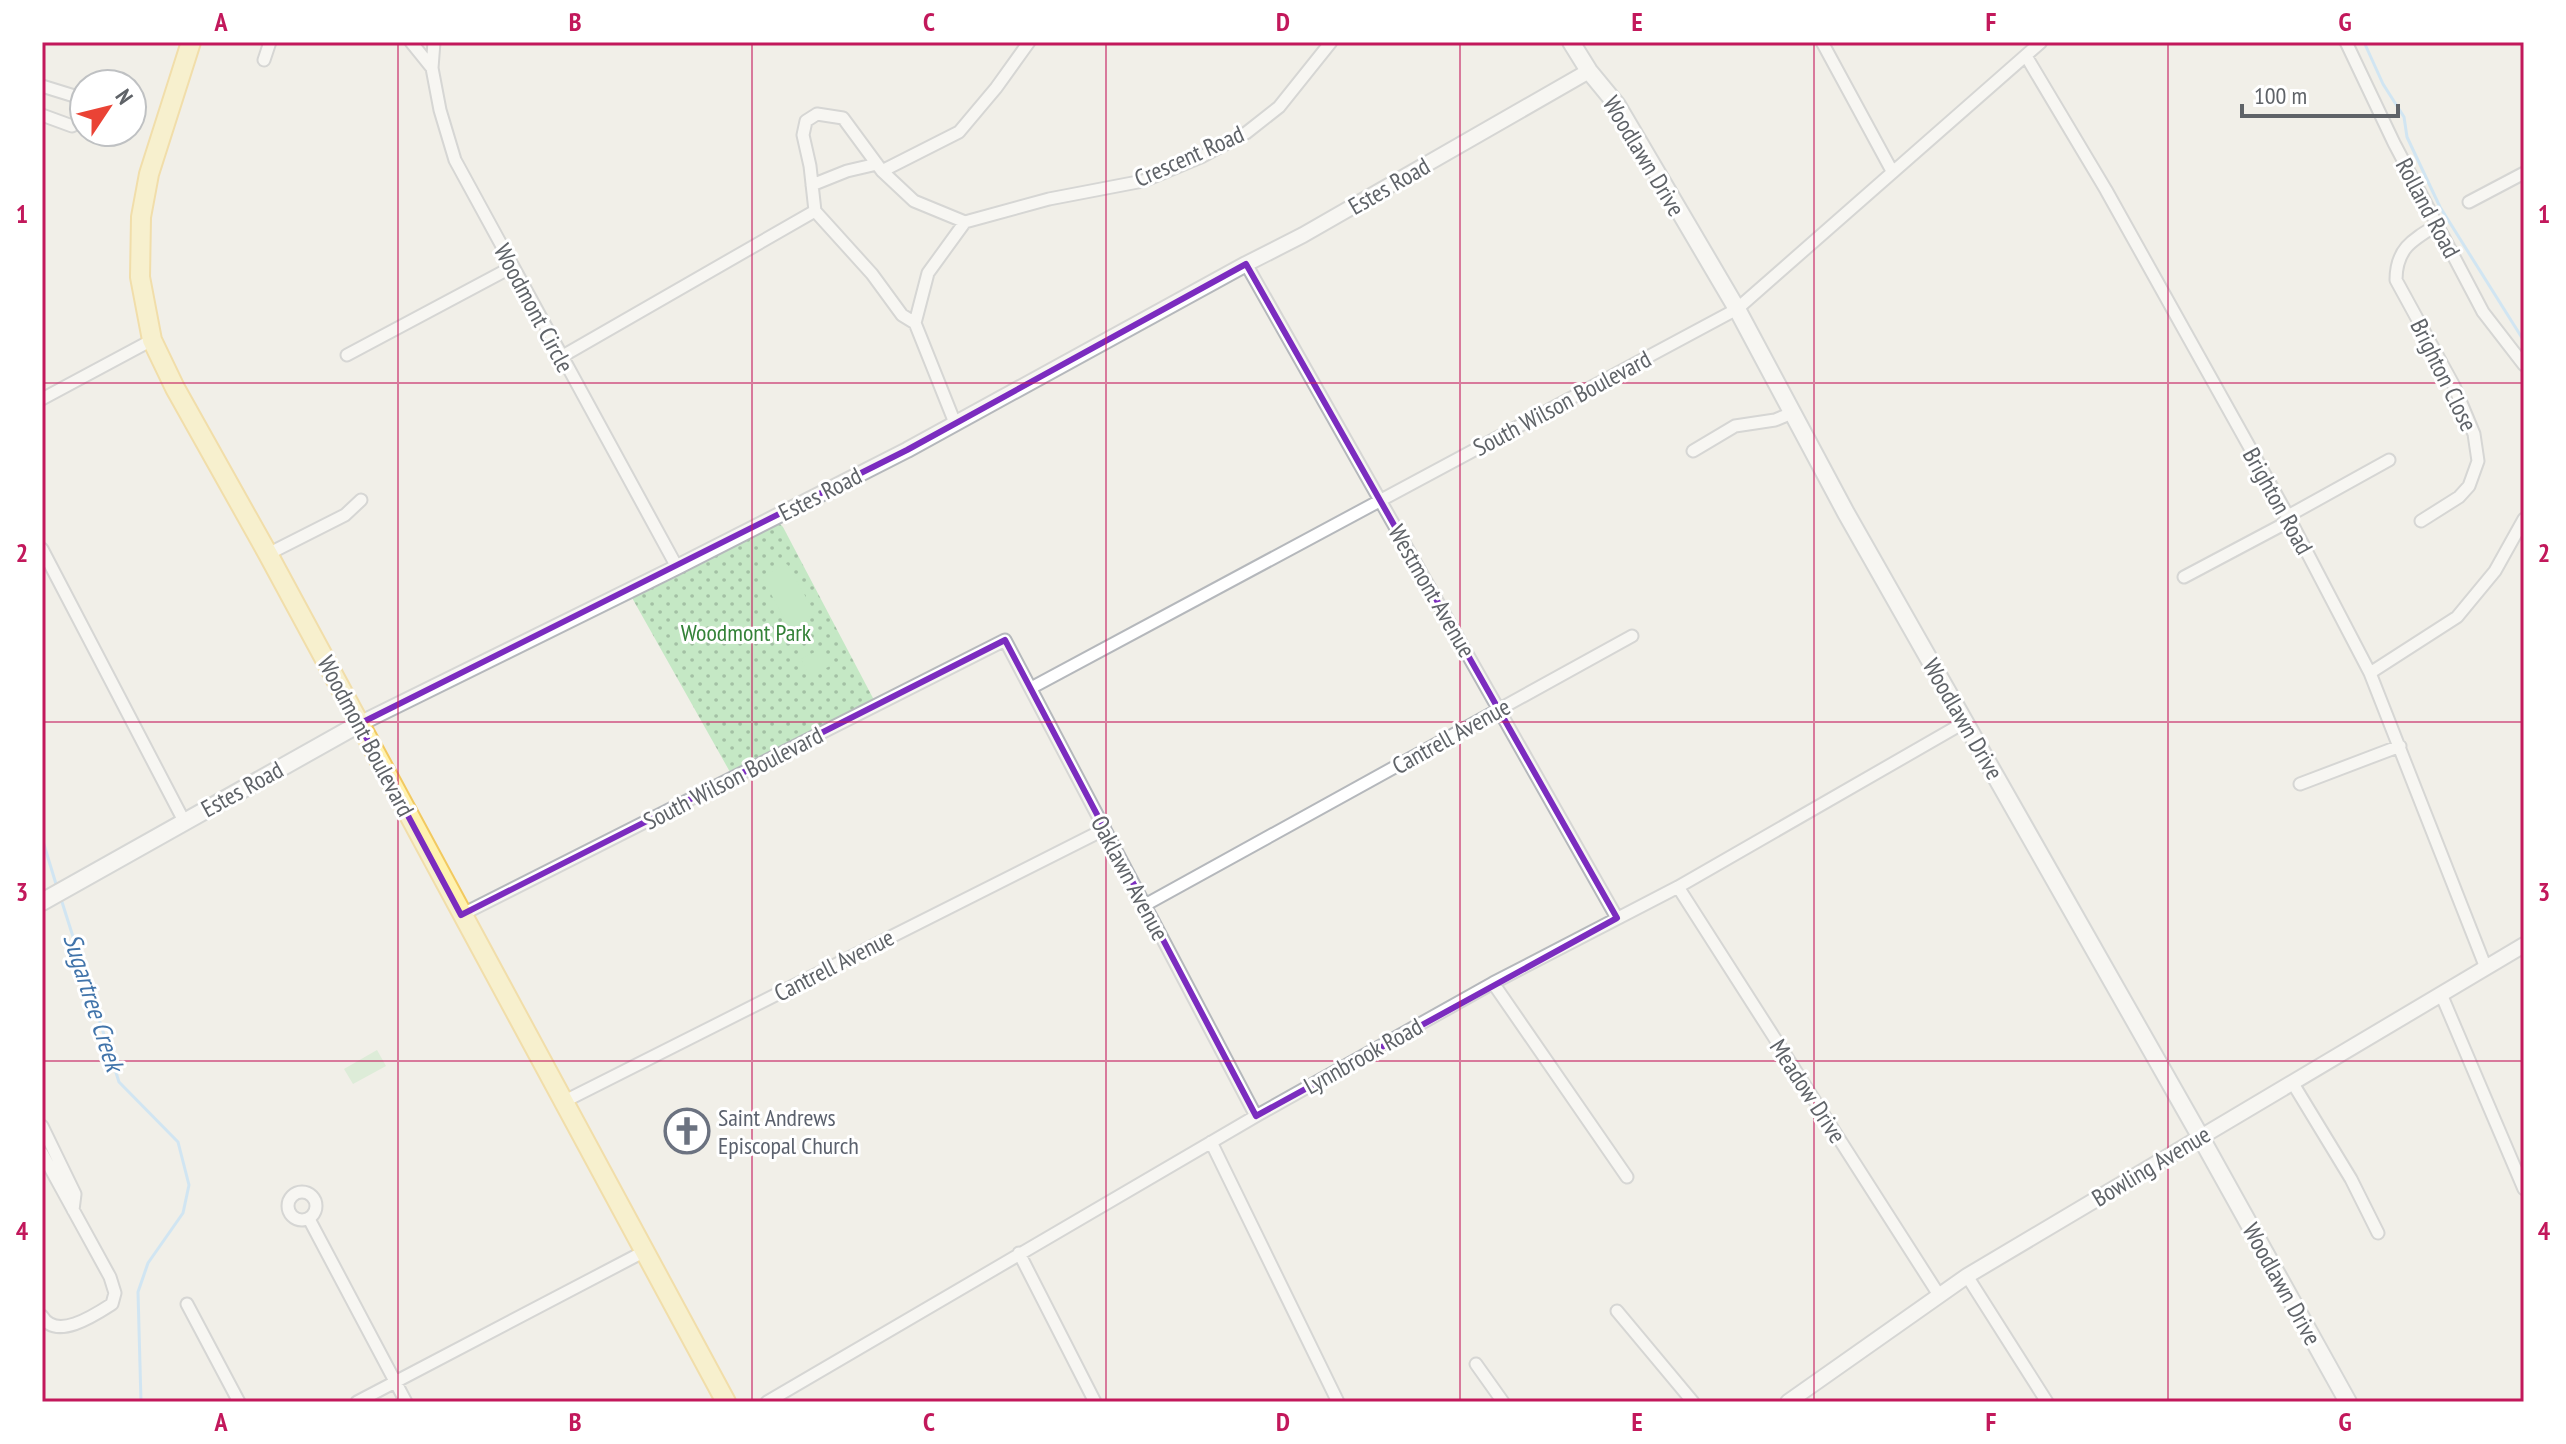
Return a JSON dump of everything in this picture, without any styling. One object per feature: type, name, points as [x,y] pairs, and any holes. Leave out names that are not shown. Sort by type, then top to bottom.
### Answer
[{"type":"main road","name":"Woodmont Boulevard","points":[[191,42],[149,174],[141,217],[140,277],[152,340],[175,388],[268,554],[725,1402]]},
{"type":"main road","name":"Woodlawn Drive","points":[[1571,42],[1589,71],[1617,105],[1737,309],[1846,513],[2348,1402]]},
{"type":"main road","name":"Estes Road","points":[[42,902],[359,724]]},
{"type":"street","points":[[264,60],[270,42]]},
{"type":"street","name":"Woodmont Circle","points":[[411,42],[432,68],[440,110],[455,160],[677,567]]},
{"type":"street","points":[[432,68],[434,42]]},
{"type":"street","points":[[812,185],[847,171],[880,168],[959,132],[1029,42]]},
{"type":"street","name":"Crescent Road","points":[[965,222],[1049,199],[1143,181],[1203,156],[1246,133],[1279,107],[1331,42]]},
{"type":"street","points":[[1822,42],[1892,171]]},
{"type":"street","name":"South Wilson Boulevard","points":[[1031,688],[1737,309],[2041,42]]},
{"type":"street","name":"Rolland Road","points":[[2346,42],[2483,312],[2524,365]]},
{"type":"street","name":"Brighton Road","points":[[2026,56],[2106,190],[2288,516],[2370,673],[2486,968]]},
{"type":"street","name":"Estes Road","points":[[359,724],[677,567],[955,423],[1303,235],[1589,71]]},
{"type":"street","points":[[42,86],[68,94]]},
{"type":"street","points":[[915,323],[902,315],[872,274],[815,211],[803,135],[806,121],[817,114],[843,118],[880,168],[914,201],[965,222],[928,273],[915,323],[955,423]]},
{"type":"street","points":[[42,115],[68,125]]},
{"type":"street","points":[[2469,202],[2524,173]]},
{"type":"street","points":[[561,357],[815,211]]},
{"type":"street","name":"Brighton Close","points":[[2421,521],[2459,497],[2469,486],[2478,461],[2474,434],[2454,386],[2396,280],[2396,261],[2414,239],[2437,225]]},
{"type":"street","name":"Westmont Avenue","points":[[1246,264],[1617,918]]},
{"type":"street","points":[[347,355],[512,267]]},
{"type":"street","points":[[42,399],[152,340]]},
{"type":"street","points":[[1693,451],[1735,426],[1775,420],[1792,413]]},
{"type":"street","points":[[2184,577],[2282,525],[2288,516],[2389,460]]},
{"type":"street","points":[[268,554],[345,515],[361,500]]},
{"type":"street","points":[[2370,673],[2457,617],[2495,571],[2524,519]]},
{"type":"street","points":[[42,549],[184,821]]},
{"type":"street","name":"Cantrell Avenue","points":[[1145,905],[1632,636]]},
{"type":"street","name":"South Wilson Boulevard","points":[[461,915],[1005,640]]},
{"type":"street","name":"Oaklawn Avenue","points":[[1005,640],[1256,1116]]},
{"type":"street","name":"Lynnbrook Road","points":[[767,1402],[1256,1116],[1493,983],[1678,887],[1965,722]]},
{"type":"street","points":[[2300,784],[2400,746]]},
{"type":"street","name":"Cantrell Avenue","points":[[563,1102],[1105,829]]},
{"type":"street","name":"Meadow Drive","points":[[1678,887],[1939,1295]]},
{"type":"street","name":"Bowling Avenue","points":[[1788,1402],[1967,1276],[2524,945]]},
{"type":"street","points":[[1493,983],[1627,1177]]},
{"type":"street","points":[[2441,994],[2524,1189]]},
{"type":"street","points":[[2292,1082],[2351,1179],[2378,1233]]},
{"type":"street","points":[[42,1126],[75,1194],[73,1210]]},
{"type":"street","points":[[1211,1142],[1338,1402]]},
{"type":"street","points":[[42,1316],[53,1327],[84,1321],[112,1304],[115,1293],[110,1277],[43,1155],[55,1149]]},
{"type":"street","points":[[309,1219],[406,1402]]},
{"type":"street","points":[[357,1402],[645,1251]]},
{"type":"street","points":[[1019,1253],[1095,1402]]},
{"type":"street","points":[[1967,1276],[2047,1402]]},
{"type":"street","points":[[187,1304],[239,1402]]},
{"type":"street","points":[[1617,1311],[1693,1402]]},
{"type":"street","points":[[1476,1364],[1503,1402]]},
{"type":"highlighted area","points":[[1246,264],[1617,918],[1256,1116],[1005,640],[461,915],[359,724],[907,450]]},
{"type":"green space","name":"Woodmont Park","points":[[777,521],[783,527],[874,700],[730,772],[631,596]]},
{"type":"green space","points":[[787,564],[815,613],[789,628],[762,577]]},
{"type":"green space","points":[[823,648],[832,665],[810,676],[801,659]]},
{"type":"green space","points":[[377,1050],[386,1066],[353,1084],[344,1069]]},
{"type":"waterway","points":[[2364,42],[2383,84],[2404,117],[2407,137],[2440,207],[2524,341]]},
{"type":"waterway","points":[[42,838],[56,884]]},
{"type":"waterway","name":"Sugartree Creek","points":[[62,902],[119,1082],[178,1142],[189,1185],[183,1213],[148,1263],[138,1292],[141,1402]]},
{"type":"place","name":"Saint Andrews Episcopal Church","points":[[687,1131]]}]
